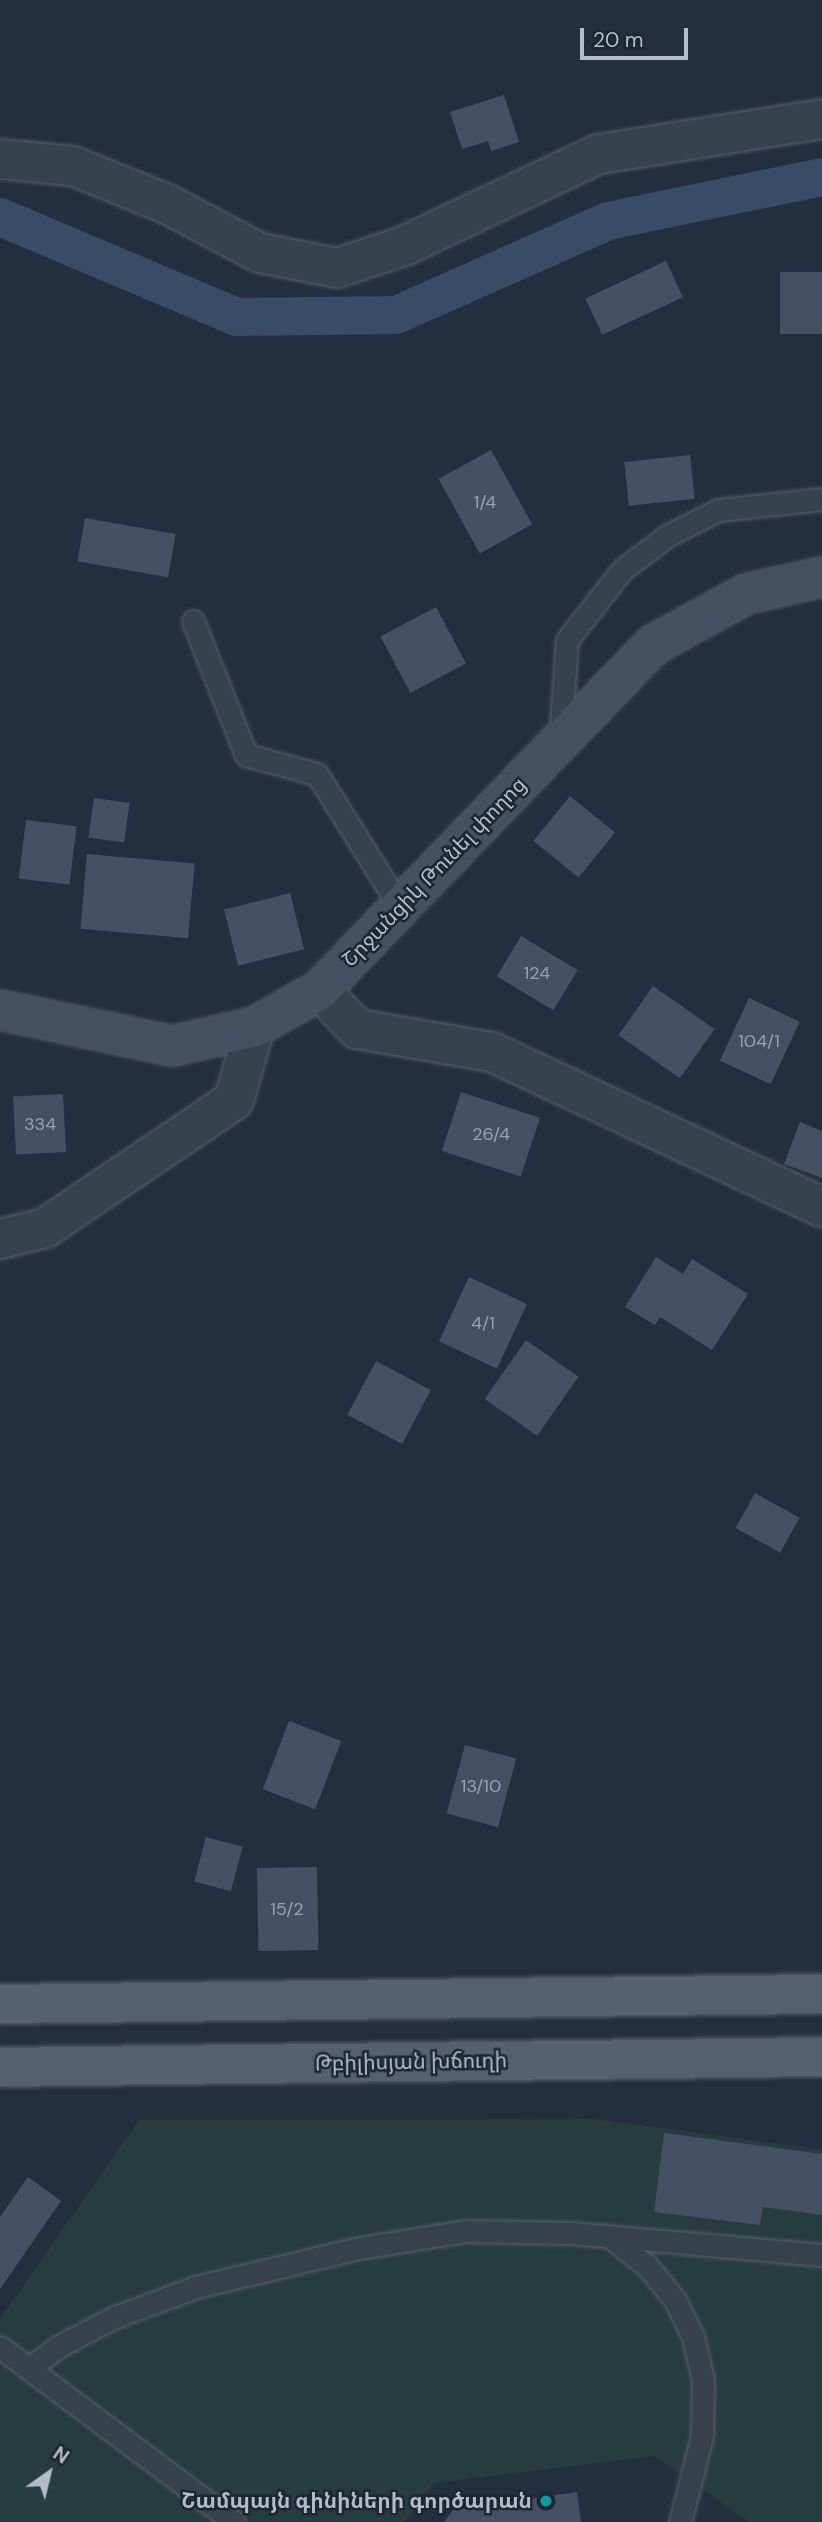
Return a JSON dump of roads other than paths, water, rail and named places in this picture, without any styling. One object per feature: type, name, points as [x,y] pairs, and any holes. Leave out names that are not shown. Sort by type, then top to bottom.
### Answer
[{"type":"main road","points":[[0,2004],[822,1994]]},
{"type":"main road","name":"Թբիլիսյան խճուղի","points":[[0,2067],[822,2057]]},
{"type":"street","points":[[0,159],[72,166],[167,204],[260,253],[337,268],[404,246],[599,154],[822,119]]},
{"type":"street","name":"Շրջանցիկ Թունել փողոց","points":[[0,1010],[173,1046],[255,1027],[320,990],[653,645],[746,594],[822,577]]},
{"type":"street","points":[[320,990],[357,1029],[492,1052],[822,1207]]},
{"type":"street","points":[[0,1239],[45,1228],[234,1100],[255,1027]]},
{"type":"lane","points":[[560,742],[567,640],[622,570],[667,536],[718,510],[822,499]]},
{"type":"lane","points":[[193,621],[246,755],[317,774],[400,907]]},
{"type":"lane","points":[[29,2368],[115,2317],[196,2287],[355,2249],[465,2231],[610,2236],[822,2255]]},
{"type":"lane","points":[[610,2236],[647,2266],[675,2300],[695,2348],[703,2380],[702,2436],[680,2522]]},
{"type":"lane","points":[[0,2347],[234,2522]]},
{"type":"waterway","points":[[0,217],[237,317],[396,315],[608,221],[822,177]]},
{"type":"place","name":"Շամպայն գինիների գործարան","points":[[546,2501]]}]
